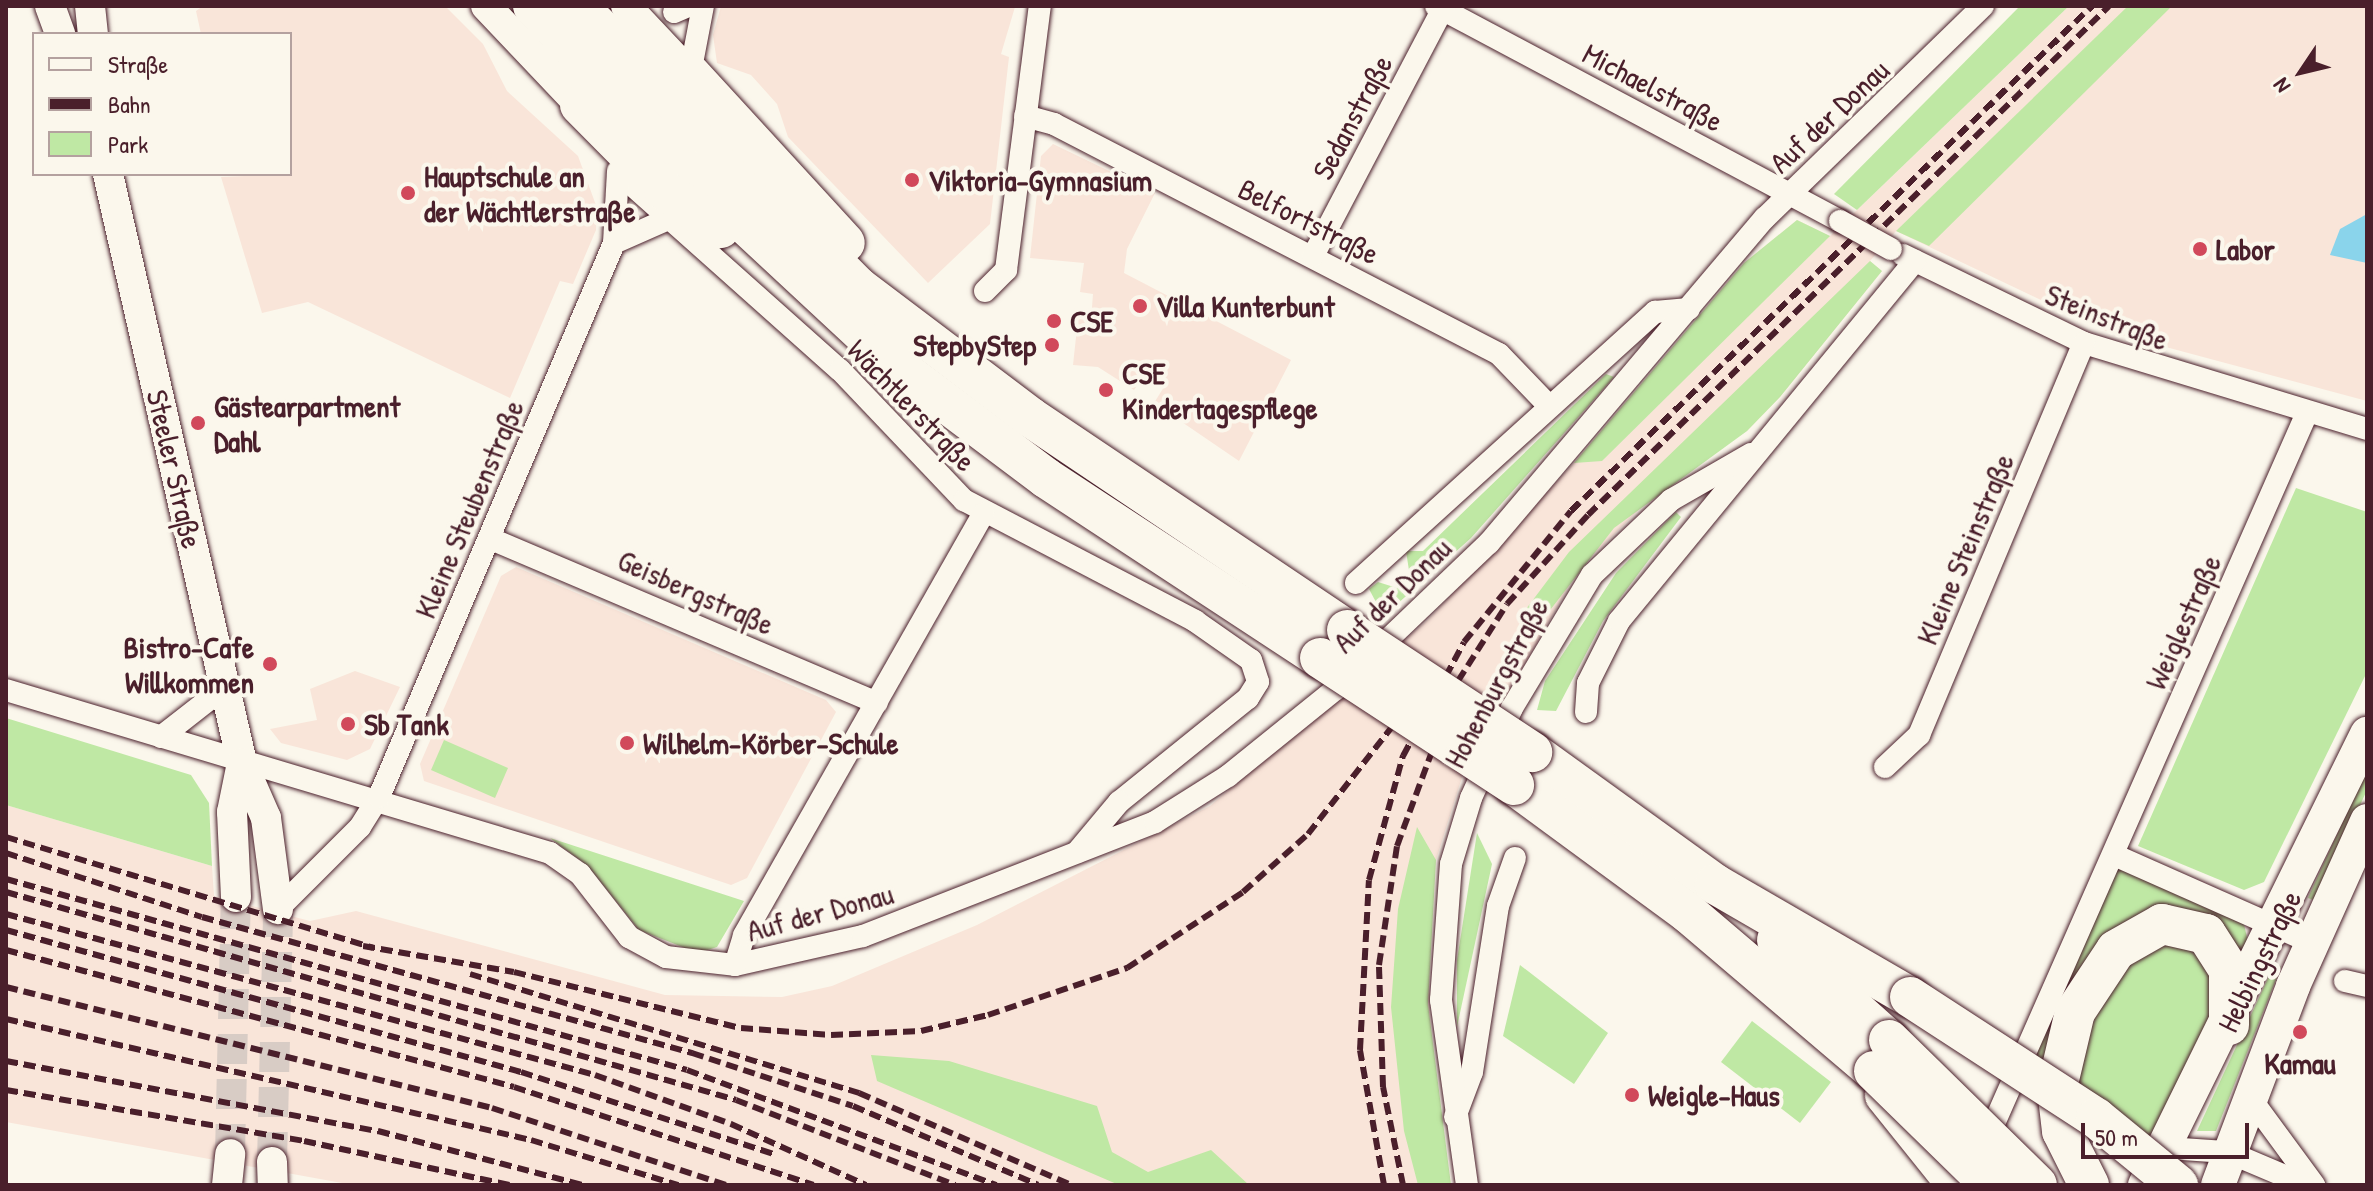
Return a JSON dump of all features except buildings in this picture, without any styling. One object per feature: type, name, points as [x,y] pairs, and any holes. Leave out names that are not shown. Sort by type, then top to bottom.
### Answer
[{"type":"highway","points":[[533,6],[809,288]]},
{"type":"highway","points":[[578,6],[784,219],[912,327],[1334,644]]},
{"type":"highway","points":[[690,74],[858,256],[912,327]]},
{"type":"highway","points":[[580,105],[664,190],[809,288],[1046,478],[1334,644],[1523,768],[1910,997],[2172,1166]]},
{"type":"highway","points":[[1523,768],[1687,912],[1874,1061],[2037,1185]]},
{"type":"highway","points":[[1715,884],[1874,1061],[1991,1185]]},
{"type":"highway","points":[[2089,1185],[2065,1139],[2057,1088],[2066,1035],[2086,991],[2116,950],[2151,927],[2196,928],[2221,949],[2231,983],[2229,1025]]},
{"type":"highway","points":[[1874,1061],[1957,1185]]},
{"type":"main road","points":[[50,6],[59,32]]},
{"type":"main road","points":[[90,6],[93,32]]},
{"type":"main road","points":[[486,6],[580,105]]},
{"type":"main road","points":[[626,6],[690,74]]},
{"type":"main road","name":"Steeler Straße","points":[[108,176],[242,763],[266,818],[278,909]]},
{"type":"main road","name":"Helbingstraße","points":[[2145,1185],[2172,1166],[2229,1025],[2367,734]]},
{"type":"main road","name":"Steeler Straße","points":[[236,897],[232,812],[242,763]]},
{"type":"main road","name":"Helbingstraße","points":[[2218,1185],[2248,1095],[2367,821]]},
{"type":"main road","points":[[227,1185],[230,1154]]},
{"type":"street","points":[[690,74],[703,6]]},
{"type":"street","points":[[985,291],[1006,270],[1040,6]]},
{"type":"street","name":"Auf der Donau","points":[[6,690],[242,763],[379,797],[566,862],[646,949],[735,965],[863,936],[1155,822],[1228,776],[1336,689],[1489,543],[1789,194],[1951,42],[1983,6]]},
{"type":"street","name":"Michaelstraße","points":[[1441,7],[1840,221]]},
{"type":"street","name":"Sedanstraße","points":[[1313,256],[1441,7]]},
{"type":"street","name":"Wächtlerstraße","points":[[580,105],[618,171],[666,220],[704,244],[840,370],[922,463],[983,514],[1245,653],[1258,682],[1232,713]]},
{"type":"street","name":"Belfortstraße","points":[[1025,116],[1313,256],[1499,354],[1549,406]]},
{"type":"street","name":"Kleine Steubenstraße","points":[[379,797],[614,243],[618,171]]},
{"type":"street","points":[[614,243],[666,220]]},
{"type":"street","name":"Steinstraße","points":[[1840,221],[2084,343],[2367,429]]},
{"type":"street","name":"Hohenburgstraße","points":[[1586,712],[1588,683],[1619,621],[1751,454],[1915,261]]},
{"type":"street","name":"Auf der Donau","points":[[1356,583],[1655,312],[1689,309]]},
{"type":"street","name":"Kleine Steinstraße","points":[[1885,767],[1919,735],[2084,343]]},
{"type":"street","name":"Weiglestraße","points":[[1967,1185],[2307,413]]},
{"type":"street","name":"Hohenburgstraße","points":[[1467,1185],[1455,1118],[1441,1000],[1443,922],[1451,864],[1490,748],[1568,609],[1615,548],[1693,483],[1751,454]]},
{"type":"street","points":[[735,965],[744,935],[983,514]]},
{"type":"street","name":"Geisbergstraße","points":[[491,539],[877,703]]},
{"type":"street","points":[[161,737],[225,687]]},
{"type":"street","name":"Auf der Donau","points":[[1077,852],[1119,802],[1232,713]]},
{"type":"street","points":[[278,909],[360,827],[379,797]]},
{"type":"street","points":[[2114,855],[2313,943]]},
{"type":"street","points":[[1455,1118],[1472,1072],[1486,960],[1515,858]]},
{"type":"street","points":[[2248,1095],[2314,1185]]},
{"type":"street","points":[[2172,1166],[2228,1152],[2306,1185]]},
{"type":"shaded area","name":"Hauptschule an der Wächtlerstraße","points":[[203,6],[445,6],[483,44],[507,91],[578,156],[597,208],[596,230],[573,284],[560,281],[510,398],[308,302],[262,313],[221,177],[292,176],[292,32],[201,32],[196,11]]},
{"type":"shaded area","name":"Viktoria-Gymnasium","points":[[721,6],[1015,7],[1001,54],[1009,57],[990,224],[928,283],[788,137],[777,104],[751,75],[717,63],[713,35]]},
{"type":"shaded area","points":[[2069,6],[2367,6],[2367,401],[2106,331],[1896,231],[1870,261],[1882,271],[1780,397],[1747,431],[1664,485],[1578,570],[1463,774],[1436,860],[1427,926],[1432,1065],[1451,1185],[353,1185],[6,1122],[6,805],[212,866],[214,896],[310,921],[356,911],[665,995],[782,997],[832,986],[977,925],[1210,806],[1428,620],[1574,463],[1744,263],[1797,220],[1830,236]]},
{"type":"shaded area","name":"Villa Kunterbunt","points":[[1053,144],[1155,193],[1127,249],[1124,273],[1291,360],[1239,461],[1154,403],[1164,387],[1145,374],[1134,390],[1098,367],[1073,365],[1078,319],[1091,320],[1093,294],[1080,292],[1084,263],[1030,258],[1041,156]]},
{"type":"shaded area","name":"Wilhelm-Körber-Schule","points":[[516,567],[826,700],[836,712],[747,878],[731,885],[424,781],[420,764],[501,576]]},
{"type":"shaded area","points":[[355,671],[400,687],[370,749],[347,760],[281,743],[270,729],[317,720],[310,689]]},
{"type":"green space","points":[[2020,6],[2069,6],[1857,210],[1834,194]]},
{"type":"green space","points":[[2128,6],[2172,6],[1929,246],[1896,231]]},
{"type":"green space","points":[[1797,220],[1830,236],[1602,461],[1574,463],[1744,263]]},
{"type":"green space","points":[[1870,261],[1882,271],[1780,397],[1747,431],[1614,528],[1547,614],[1520,617],[1569,552]]},
{"type":"green space","points":[[1606,374],[1614,377],[1471,538],[1386,614],[1369,589],[1378,582],[1397,588],[1410,577],[1406,551],[1423,551]]},
{"type":"green space","points":[[2296,488],[2367,512],[2367,672],[2264,882],[2244,890],[2138,846]]},
{"type":"green space","points":[[1676,512],[1681,517],[1603,621],[1556,711],[1537,710],[1545,681],[1616,573]]},
{"type":"green space","points":[[6,718],[191,775],[209,803],[212,866],[6,805]]},
{"type":"green space","points":[[444,740],[508,768],[495,798],[431,770]]},
{"type":"green space","points":[[2367,769],[2367,790],[2316,901],[2308,898]]},
{"type":"green space","points":[[1417,827],[1436,860],[1428,1004],[1451,1185],[1418,1185],[1404,1131],[1391,1007],[1398,909]]},
{"type":"green space","points":[[1477,833],[1492,864],[1457,1027],[1457,960]]},
{"type":"green space","points":[[550,838],[744,901],[717,947],[698,953],[639,930],[588,866]]},
{"type":"green space","points":[[2125,865],[2243,920],[2252,959],[2168,914],[2047,1063],[2031,1053],[2115,870]]},
{"type":"green space","points":[[2147,942],[2197,943],[2221,997],[2150,1140],[2065,1076],[2072,1037]]},
{"type":"green space","points":[[2275,963],[2281,967],[2216,1131],[2197,1131]]},
{"type":"green space","points":[[1520,965],[1608,1033],[1574,1084],[1503,1036]]},
{"type":"green space","points":[[1752,1021],[1831,1082],[1800,1123],[1721,1062]]},
{"type":"green space","points":[[871,1055],[949,1061],[1097,1106],[1112,1152],[1148,1172],[1211,1150],[1249,1185],[1119,1185],[877,1081]]},
{"type":"water","points":[[2367,214],[2367,263],[2330,255],[2340,229]]},
{"type":"tunnel","points":[[230,1154],[236,897]]},
{"type":"tunnel","points":[[272,1162],[278,909]]},
{"type":"railway","points":[[1384,1185],[1360,1050],[1369,880],[1403,756],[1464,642],[1571,511],[2092,6]]},
{"type":"railway","points":[[1403,1185],[1383,1087],[1379,965],[1397,846],[1458,681],[1507,604],[1588,515],[2109,6]]},
{"type":"railway","points":[[363,946],[514,972],[741,1028],[831,1035],[921,1031],[988,1015],[1127,968],[1243,892],[1308,834],[1438,668]]},
{"type":"railway","points":[[6,837],[373,948]]},
{"type":"railway","points":[[6,853],[202,917],[692,1053],[853,1106],[1038,1185]]},
{"type":"railway","points":[[6,879],[687,1070],[996,1185]]},
{"type":"railway","points":[[6,892],[736,1100],[955,1185]]},
{"type":"railway","points":[[6,914],[595,1075],[731,1124],[866,1185]]},
{"type":"railway","points":[[6,930],[521,1072],[774,1154]]},
{"type":"railway","points":[[6,950],[514,1087],[813,1185]]},
{"type":"railway","points":[[470,974],[859,1093],[1072,1185]]},
{"type":"railway","points":[[6,987],[492,1108],[726,1185]]},
{"type":"railway","points":[[6,1019],[531,1140],[678,1185]]},
{"type":"railway","points":[[6,1061],[378,1131],[583,1185]]},
{"type":"railway","points":[[6,1090],[304,1141],[509,1185]]},
{"type":"place","name":"Viktoria-Gymnasium","points":[[912,180]]},
{"type":"place","name":"Hauptschule an der Wächtlerstraße","points":[[408,193]]},
{"type":"place","name":"Labor","points":[[2200,249]]},
{"type":"place","name":"Villa Kunterbunt","points":[[1140,306]]},
{"type":"place","name":"CSE","points":[[1054,321]]},
{"type":"place","name":"StepbyStep","points":[[1052,345]]},
{"type":"place","name":"CSE Kindertagespflege","points":[[1106,390]]},
{"type":"place","name":"Gästearpartment Dahl","points":[[198,423]]},
{"type":"place","name":"Bistro-Cafe Willkommen","points":[[270,664]]},
{"type":"place","name":"Sb Tank","points":[[348,724]]},
{"type":"place","name":"Wilhelm-Körber-Schule","points":[[627,743]]},
{"type":"place","name":"Kamau","points":[[2300,1032]]},
{"type":"place","name":"Weigle-Haus","points":[[1632,1095]]}]
